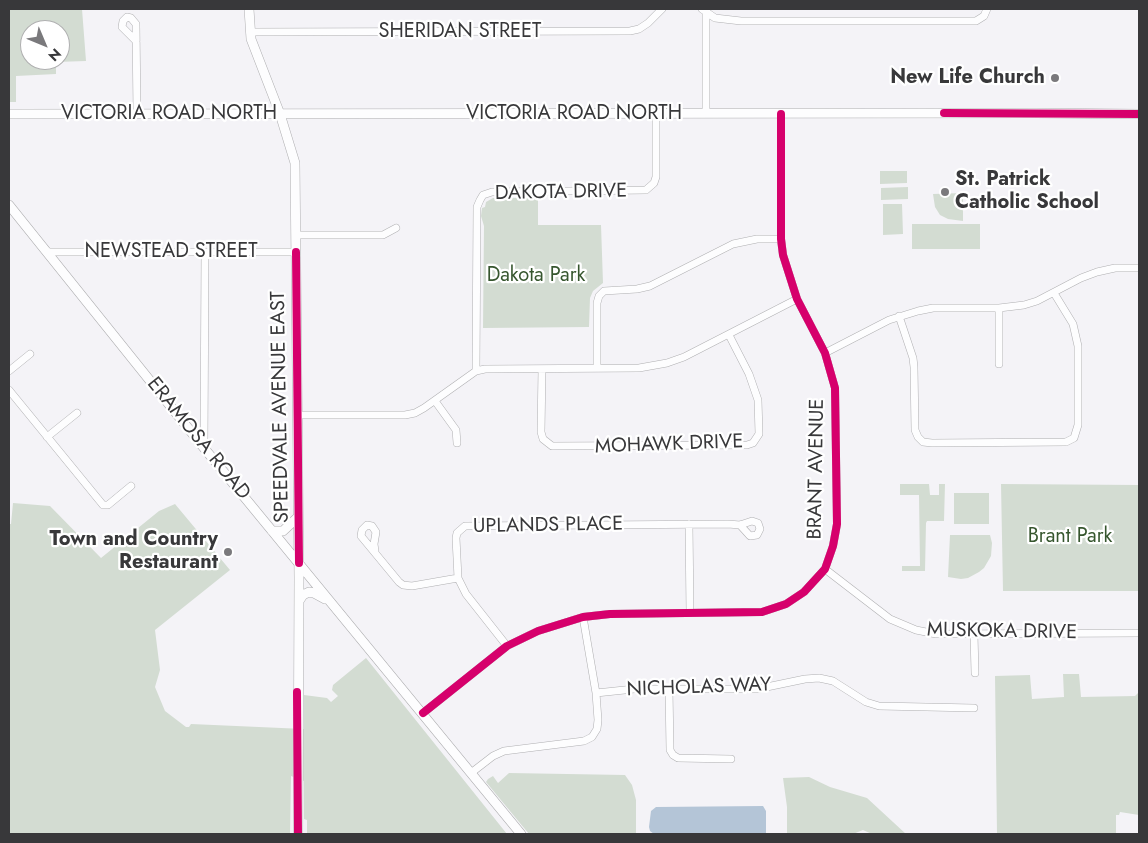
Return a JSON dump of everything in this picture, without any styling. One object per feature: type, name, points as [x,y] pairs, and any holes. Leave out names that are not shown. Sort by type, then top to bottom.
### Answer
[{"type":"main road","name":"SPEEDVALE AVENUE EAST","points":[[249,9],[250,32],[280,114],[295,163],[299,563],[298,834]]},
{"type":"main road","name":"VICTORIA ROAD NORTH","points":[[9,114],[781,114],[1036,112],[1139,114]]},
{"type":"main road","name":"ERAMOSA ROAD","points":[[9,205],[204,448],[521,834]]},
{"type":"main road","points":[[272,530],[283,531],[298,517]]},
{"type":"main road","points":[[299,601],[303,595],[314,592],[331,603]]},
{"type":"street","name":"SHERIDAN STREET","points":[[250,32],[630,31],[639,29],[648,23],[662,9]]},
{"type":"street","points":[[704,11],[719,20],[741,22],[976,21],[984,16],[987,9]]},
{"type":"street","points":[[704,11],[706,114]]},
{"type":"street","points":[[136,41],[137,114]]},
{"type":"street","name":"DAKOTA DRIVE","points":[[476,371],[477,207],[483,195],[492,192],[646,190],[654,183],[656,177],[656,114]]},
{"type":"street","name":"BRANT AVENUE","points":[[423,713],[507,646],[560,623],[610,614],[762,612],[786,604],[804,592],[825,568],[833,546],[837,524],[836,403],[832,374],[826,353],[797,299],[786,268],[781,239],[781,114]]},
{"type":"street","points":[[296,235],[383,235],[396,228]]},
{"type":"street","points":[[597,368],[597,303],[599,296],[604,291],[637,289],[650,286],[733,244],[757,239],[781,239]]},
{"type":"street","name":"NEWSTEAD STREET","points":[[47,252],[296,252]]},
{"type":"street","points":[[204,448],[205,252]]},
{"type":"street","points":[[826,353],[898,316],[918,310],[1024,306],[1097,272],[1115,268],[1139,268]]},
{"type":"street","points":[[898,316],[913,358],[915,430],[923,442],[1066,442],[1074,438],[1078,425],[1078,346],[1073,324],[1054,293]]},
{"type":"street","points":[[297,415],[405,415],[424,408],[476,371],[495,369],[639,368],[667,363],[684,357],[729,335],[797,299]]},
{"type":"street","points":[[998,364],[999,308]]},
{"type":"street","name":"MOHAWK DRIVE","points":[[542,369],[542,432],[543,439],[552,446],[747,445],[753,443],[759,434],[758,400],[749,374],[729,335]]},
{"type":"street","points":[[9,371],[30,354]]},
{"type":"street","points":[[9,390],[102,505],[108,504],[131,486]]},
{"type":"street","points":[[435,400],[456,430],[457,443]]},
{"type":"street","points":[[47,437],[77,413]]},
{"type":"street","points":[[690,524],[690,613]]},
{"type":"street","name":"UPLANDS PLACE","points":[[507,646],[466,594],[458,578],[456,538],[461,529],[470,525],[740,525]]},
{"type":"street","points":[[374,551],[399,582],[407,586],[458,578]]},
{"type":"street","name":"MUSKOKA DRIVE","points":[[825,568],[890,619],[904,626],[936,634],[1139,633]]},
{"type":"street","points":[[471,773],[493,756],[504,751],[584,741],[592,737],[597,730],[598,720],[596,693],[583,618]]},
{"type":"street","points":[[974,634],[975,673]]},
{"type":"street","name":"NICHOLAS WAY","points":[[596,693],[634,688],[758,689],[819,678],[833,681],[866,702],[879,706],[974,708]]},
{"type":"street","points":[[669,689],[670,750],[673,755],[678,758],[731,759]]},
{"type":"green space","points":[[9,9],[82,9],[86,61],[70,62],[70,20],[20,20],[20,70],[56,70],[56,74],[16,76],[16,102],[9,102]]},
{"type":"green space","points":[[880,171],[907,171],[907,183],[880,184]]},
{"type":"green space","points":[[908,187],[908,199],[881,200],[881,188]]},
{"type":"green space","points":[[963,193],[963,221],[948,219],[940,215],[935,207],[933,194]]},
{"type":"green space","name":"Dakota Park","points":[[493,198],[538,198],[538,225],[601,225],[603,283],[593,291],[590,298],[589,327],[483,328],[484,226],[481,216],[482,208],[485,207],[486,202]]},
{"type":"green space","points":[[883,204],[902,204],[903,234],[883,235]]},
{"type":"green space","points":[[912,224],[980,224],[980,249],[912,249]]},
{"type":"green space","points":[[900,484],[929,484],[930,495],[939,495],[939,484],[945,484],[944,521],[927,521],[926,523],[925,571],[902,571],[902,566],[920,566],[919,495],[900,495]]},
{"type":"green space","name":"Brant Park","points":[[1001,484],[1139,485],[1139,591],[1003,591]]},
{"type":"green space","points":[[954,493],[989,493],[989,524],[954,524]]},
{"type":"green space","points":[[13,503],[50,506],[101,558],[159,511],[175,504],[230,570],[155,630],[160,670],[155,687],[165,711],[186,727],[189,727],[191,724],[304,729],[304,695],[327,698],[331,702],[338,696],[332,690],[333,685],[366,658],[507,834],[307,834],[307,820],[304,819],[304,781],[291,776],[290,834],[9,834],[9,524],[11,524]]},
{"type":"green space","points":[[950,535],[990,535],[992,543],[991,556],[984,568],[968,578],[948,577]]},
{"type":"green space","points":[[1063,674],[1079,674],[1081,697],[1135,696],[1139,692],[1139,815],[1120,812],[1119,815],[1116,815],[1116,834],[997,834],[995,676],[1030,675],[1032,699],[1064,697]]},
{"type":"green space","points":[[509,773],[625,775],[632,785],[636,800],[636,834],[529,834],[486,782],[493,776],[498,783]]},
{"type":"green space","points":[[809,777],[830,787],[867,798],[906,834],[872,834],[863,830],[853,834],[787,834],[787,807],[783,778]]},
{"type":"water","points":[[763,806],[766,811],[766,834],[654,834],[650,831],[649,827],[651,811],[656,807]]},
{"type":"cycle path","points":[[944,113],[1139,114]]},
{"type":"cycle path","points":[[423,713],[507,646],[538,631],[583,617],[610,614],[762,612],[786,604],[804,592],[825,569],[833,546],[837,524],[835,388],[825,353],[797,299],[783,255],[781,239],[781,114]]},
{"type":"cycle path","points":[[296,252],[299,563]]},
{"type":"cycle path","points":[[297,692],[298,834]]},
{"type":"place","name":"New Life Church","points":[[1055,78]]},
{"type":"place","name":"St. Patrick Catholic School","points":[[945,192]]},
{"type":"place","name":"Town and Country Restaurant","points":[[228,552]]}]
